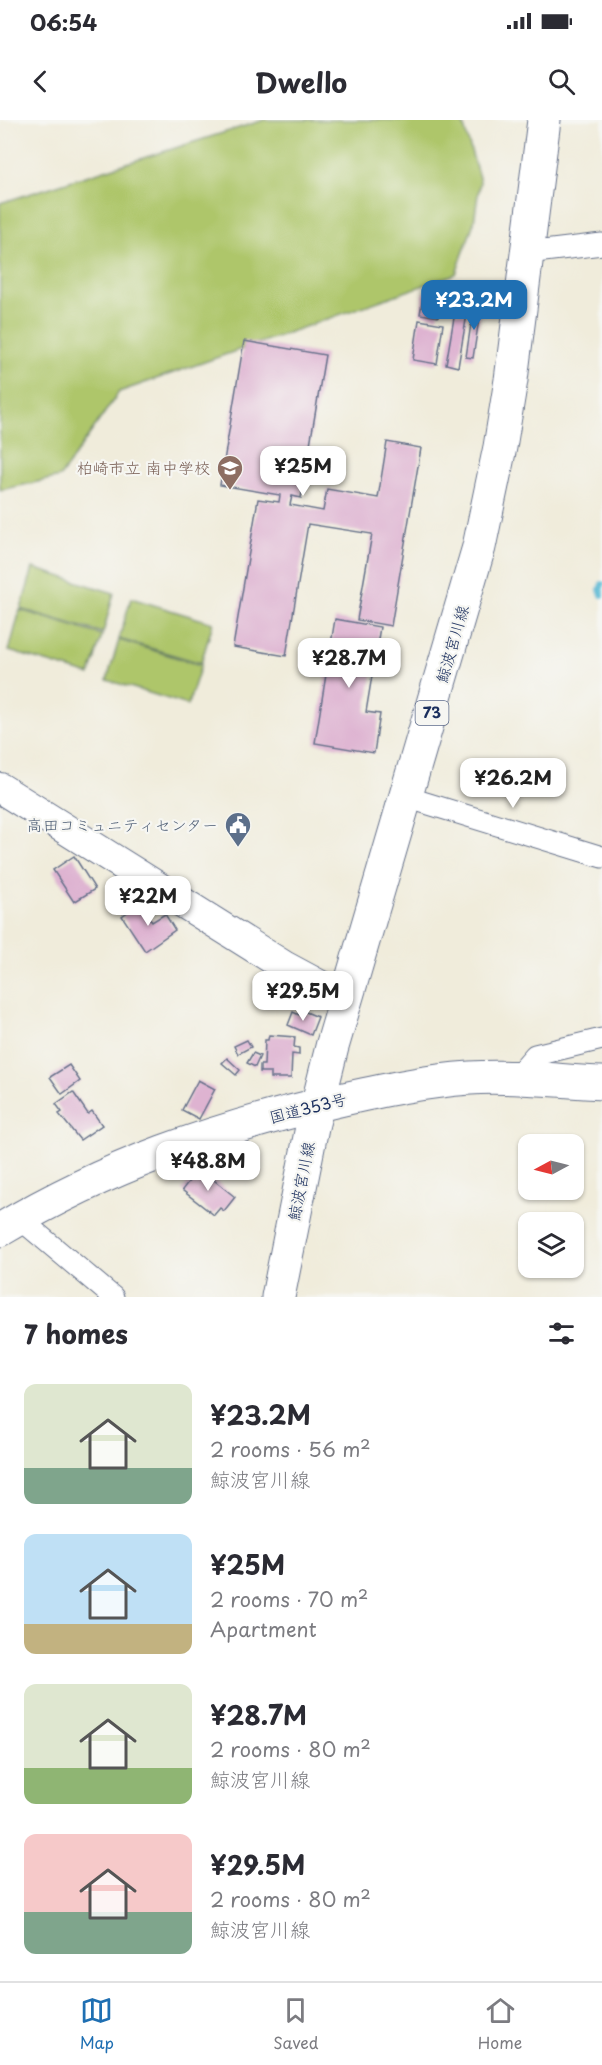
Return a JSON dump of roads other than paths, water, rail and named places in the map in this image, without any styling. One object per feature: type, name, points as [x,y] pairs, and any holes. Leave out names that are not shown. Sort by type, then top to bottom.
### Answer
[{"type":"main road","name":"鯨波宮川線","points":[[278,1297],[317,1105],[332,1047],[479,547],[500,447],[511,380],[544,120]]},
{"type":"main road","name":"国道353号","points":[[10,1224],[62,1195],[142,1158],[215,1132],[317,1105],[470,1078],[602,1083]]},
{"type":"street","points":[[527,253],[602,244]]},
{"type":"street","points":[[0,788],[284,966],[323,987],[348,993]]},
{"type":"street","points":[[406,797],[602,857]]},
{"type":"street","points":[[519,1079],[522,1070],[535,1055],[602,1039]]},
{"type":"street","points":[[10,1224],[113,1297]]},
{"type":"waterway","points":[[602,584],[600,590],[602,595]]},
{"type":"place","name":"柏崎市立 南中学校","points":[[230,491]]},
{"type":"place","name":"高田コミュニティセンター","points":[[238,848]]}]
